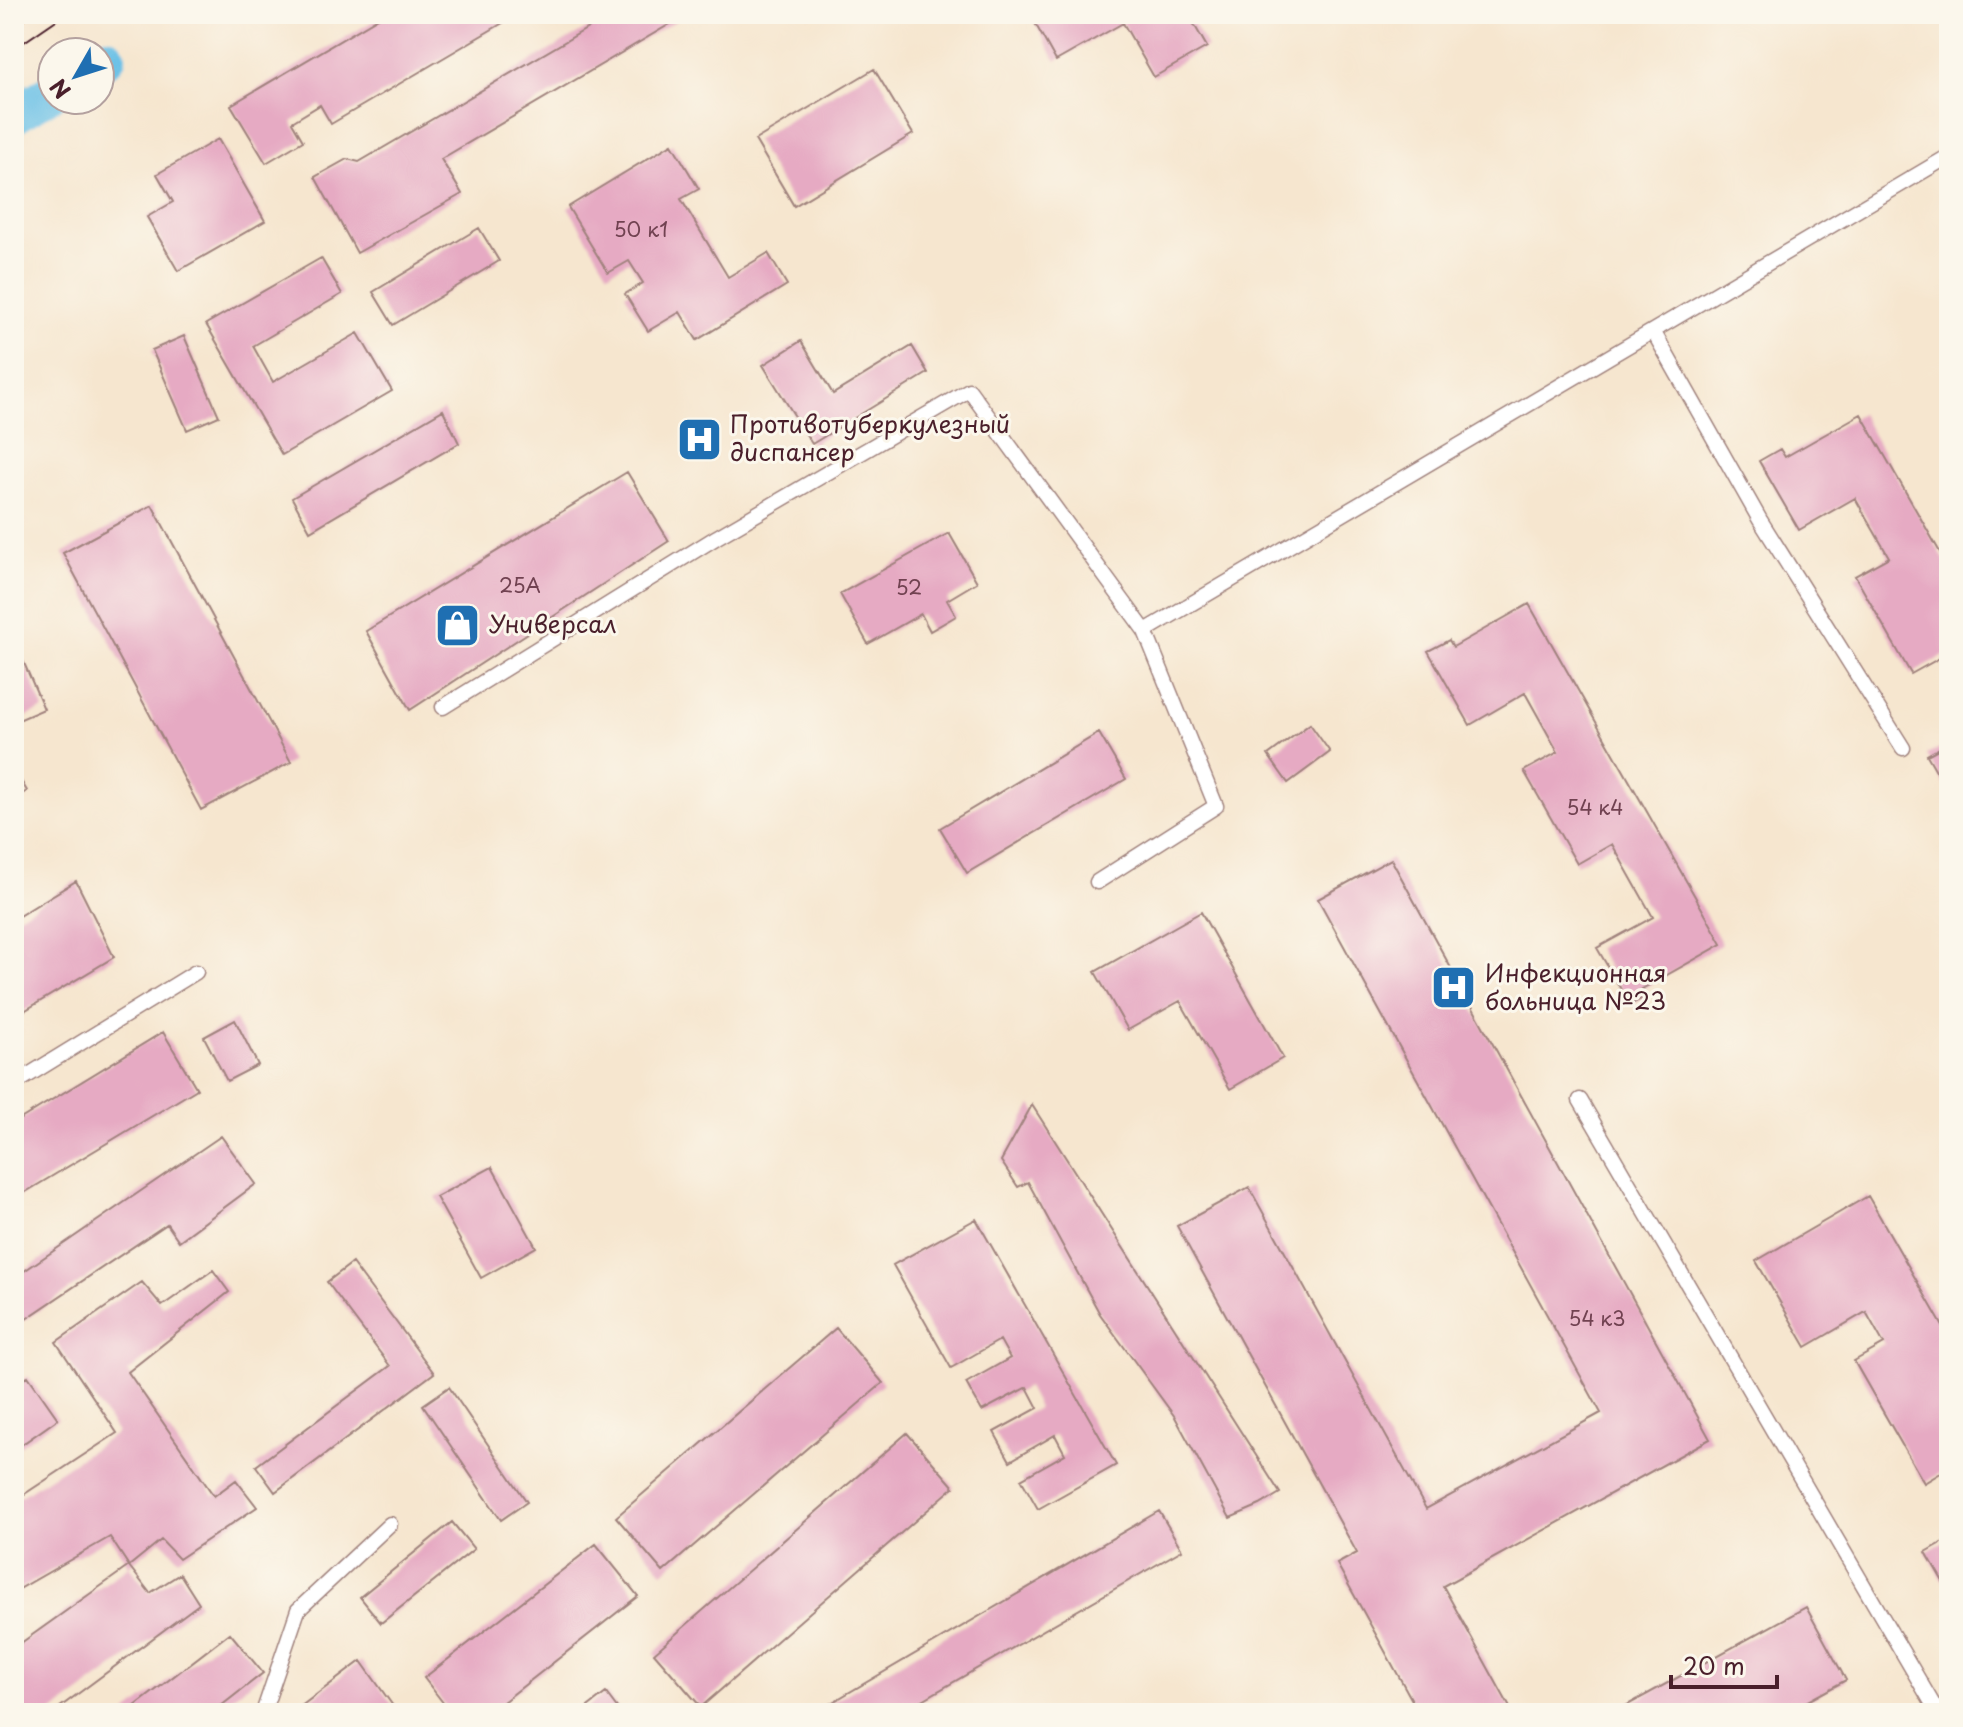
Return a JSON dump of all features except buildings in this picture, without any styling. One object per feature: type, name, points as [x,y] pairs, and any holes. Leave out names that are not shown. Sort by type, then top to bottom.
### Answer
[{"type":"lane","points":[[1145,631],[1949,156]]},
{"type":"lane","points":[[1653,331],[1760,520],[1903,748]]},
{"type":"lane","points":[[443,707],[717,537],[969,390],[1145,631],[1216,806],[1097,882]]},
{"type":"lane","points":[[14,1084],[196,972]]},
{"type":"lane","points":[[1580,1100],[1938,1713]]},
{"type":"lane","points":[[263,1713],[298,1610],[390,1524]]},
{"type":"waterway","points":[[14,115],[36,102]]},
{"type":"tram line","points":[[14,26],[32,14]]},
{"type":"tram line","points":[[14,49],[65,14]]},
{"type":"place","name":"Противотуберкулезный диспансер","points":[[699,439]]},
{"type":"place","name":"Универсал","points":[[458,625]]},
{"type":"place","name":"Инфекционная больница №23","points":[[1454,988]]}]
